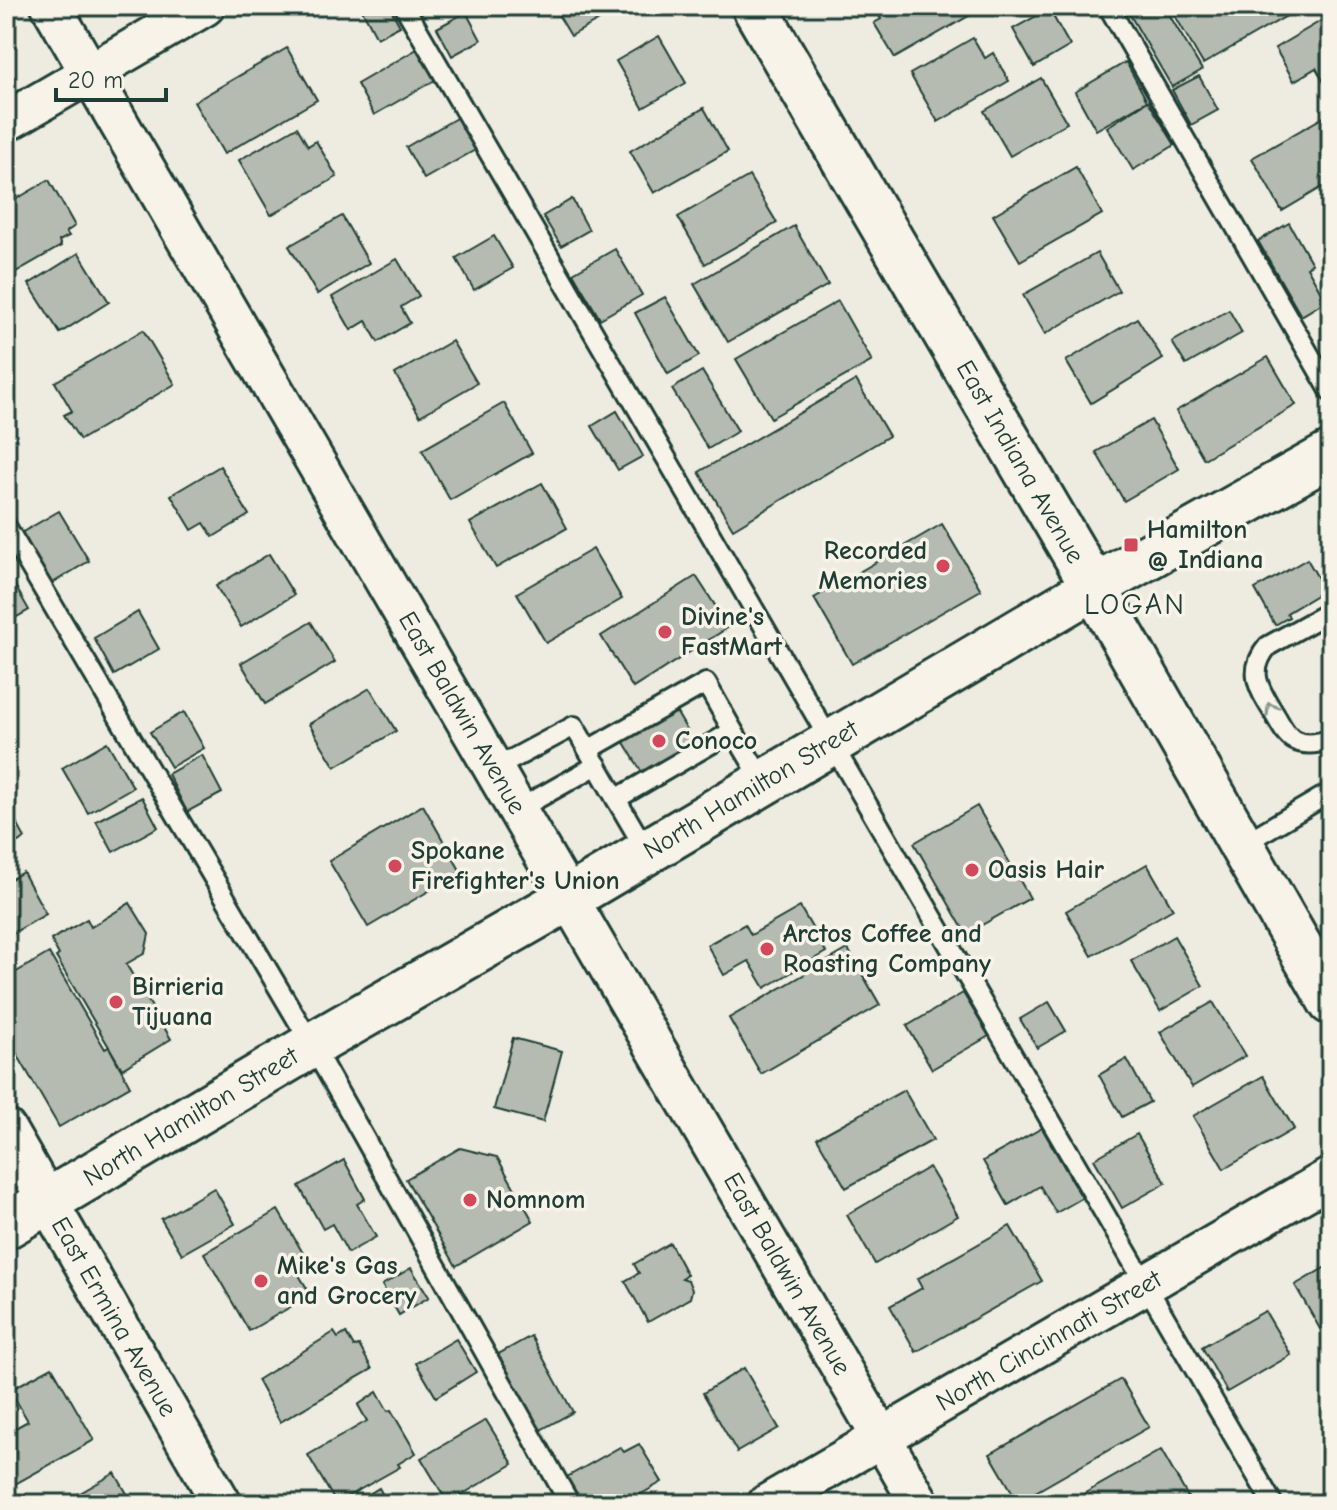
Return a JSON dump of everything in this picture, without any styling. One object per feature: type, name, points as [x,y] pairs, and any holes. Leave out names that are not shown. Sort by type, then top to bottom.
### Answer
[{"type":"main road","name":"East Indiana Avenue","points":[[754,6],[1094,587],[1331,1002]]},
{"type":"main road","name":"North Hamilton Street","points":[[6,1226],[1094,587],[1330,457]]},
{"type":"street","name":"East Baldwin Avenue","points":[[51,6],[920,1504]]},
{"type":"street","points":[[6,122],[205,6]]},
{"type":"street","name":"East Ermina Avenue","points":[[6,1129],[222,1504]]},
{"type":"street","name":"North Cincinnati Street","points":[[767,1504],[1331,1177]]},
{"type":"lane","points":[[404,6],[1273,1504]]},
{"type":"lane","points":[[1108,6],[1331,392]]},
{"type":"lane","points":[[6,526],[312,1045],[570,1504]]},
{"type":"lane","points":[[1331,611],[1268,646],[1257,665],[1257,679],[1286,733],[1294,740],[1319,743],[1331,739]]},
{"type":"lane","points":[[517,810],[706,683],[764,783]]},
{"type":"lane","points":[[494,769],[574,726],[647,852]]},
{"type":"lane","points":[[616,799],[733,731]]},
{"type":"lane","points":[[1241,845],[1331,792]]},
{"type":"building","points":[[360,6],[389,6],[400,26],[377,38]]},
{"type":"building","points":[[553,6],[623,6],[571,36]]},
{"type":"building","points":[[874,6],[968,6],[972,14],[895,58],[874,23],[881,19]]},
{"type":"building","points":[[1121,6],[1142,6],[1126,15]]},
{"type":"building","points":[[1146,6],[1164,6],[1202,70],[1172,87],[1130,15]]},
{"type":"building","points":[[1172,6],[1304,6],[1203,64]]},
{"type":"building","points":[[1049,9],[1070,46],[1034,67],[1013,29]]},
{"type":"building","points":[[466,12],[481,40],[452,56],[437,28]]},
{"type":"building","points":[[1331,15],[1331,95],[1316,68],[1294,81],[1275,48]]},
{"type":"building","points":[[659,36],[686,83],[643,108],[616,61]]},
{"type":"building","points":[[973,38],[985,58],[993,53],[1009,81],[938,122],[910,74]]},
{"type":"building","points":[[287,48],[317,100],[224,154],[194,102]]},
{"type":"building","points":[[417,49],[435,80],[374,115],[357,84]]},
{"type":"building","points":[[1126,62],[1147,101],[1096,130],[1075,92]]},
{"type":"building","points":[[1199,76],[1218,110],[1191,125],[1172,90]]},
{"type":"building","points":[[1041,78],[1067,123],[1010,156],[984,111]]},
{"type":"building","points":[[1148,101],[1175,145],[1133,170],[1107,127]]},
{"type":"building","points":[[704,108],[728,151],[654,193],[630,151]]},
{"type":"building","points":[[1329,114],[1331,182],[1282,211],[1252,158]]},
{"type":"building","points":[[458,117],[477,149],[424,179],[406,147]]},
{"type":"building","points":[[297,127],[308,146],[316,141],[337,177],[271,215],[239,160]]},
{"type":"building","points":[[1076,167],[1102,214],[1020,261],[993,215]]},
{"type":"building","points":[[749,176],[777,223],[705,264],[678,217]]},
{"type":"building","points":[[49,180],[75,226],[66,232],[69,236],[59,241],[61,246],[7,277],[6,205]]},
{"type":"building","points":[[572,199],[589,230],[561,246],[543,216]]},
{"type":"building","points":[[342,216],[369,263],[317,294],[289,246]]},
{"type":"building","points":[[1289,223],[1312,264],[1307,267],[1326,301],[1301,316],[1258,241]]},
{"type":"building","points":[[794,226],[828,285],[728,342],[694,284]]},
{"type":"building","points":[[494,236],[513,268],[474,290],[456,258]]},
{"type":"building","points":[[615,249],[642,295],[600,319],[573,273]]},
{"type":"building","points":[[79,253],[109,302],[60,333],[29,284]]},
{"type":"building","points":[[1097,253],[1119,291],[1045,334],[1023,295]]},
{"type":"building","points":[[397,259],[419,296],[401,307],[410,323],[378,342],[366,321],[351,330],[332,297]]},
{"type":"building","points":[[665,297],[699,356],[668,374],[635,313]]},
{"type":"building","points":[[838,301],[872,361],[771,418],[736,359]]},
{"type":"building","points":[[1229,310],[1242,333],[1186,365],[1172,342]]},
{"type":"building","points":[[1137,318],[1163,359],[1091,403],[1066,361]]},
{"type":"building","points":[[143,330],[175,384],[80,440],[64,415],[72,411],[55,382]]},
{"type":"building","points":[[452,341],[477,383],[420,416],[395,374]]},
{"type":"building","points":[[1268,357],[1296,405],[1204,459],[1176,411]]},
{"type":"building","points":[[702,371],[738,431],[708,449],[672,389]]},
{"type":"building","points":[[856,380],[889,436],[733,529],[699,472]]},
{"type":"building","points":[[504,403],[532,453],[450,500],[422,450]]},
{"type":"building","points":[[617,411],[643,456],[618,470],[592,426]]},
{"type":"building","points":[[1151,420],[1179,469],[1124,501],[1096,452]]},
{"type":"building","points":[[220,466],[249,515],[213,537],[204,523],[192,530],[171,495]]},
{"type":"building","points":[[542,483],[567,528],[496,568],[470,523]]},
{"type":"building","points":[[59,511],[89,561],[51,584],[21,533]]},
{"type":"building","points":[[942,524],[981,590],[852,664],[814,598]]},
{"type":"building","points":[[593,549],[622,599],[546,643],[517,593]]},
{"type":"building","points":[[269,554],[294,595],[241,627],[216,586]]},
{"type":"building","points":[[1307,559],[1325,590],[1287,613],[1289,617],[1275,625],[1255,589]]},
{"type":"building","points":[[9,575],[29,610],[6,623],[6,577]]},
{"type":"building","name":"Divine's FastMart","points":[[696,576],[729,627],[633,688],[601,636]]},
{"type":"building","points":[[138,612],[159,649],[114,675],[94,638]]},
{"type":"building","points":[[311,622],[335,662],[265,704],[241,663]]},
{"type":"building","points":[[370,688],[396,731],[335,767],[309,724]]},
{"type":"building","name":"Conoco","points":[[674,708],[695,744],[643,774],[622,739]]},
{"type":"building","points":[[184,712],[204,748],[171,767],[150,732]]},
{"type":"building","points":[[107,742],[133,787],[88,813],[62,768]]},
{"type":"building","points":[[202,755],[222,793],[187,812],[168,774]]},
{"type":"building","points":[[142,797],[158,827],[113,852],[96,821]]},
{"type":"building","points":[[6,803],[25,838],[7,848],[6,852]]},
{"type":"building","name":"Spokane Firefighter's Union","points":[[423,805],[461,872],[368,927],[329,861]]},
{"type":"building","name":"Oasis Hair","points":[[977,806],[1030,898],[966,934],[914,843]]},
{"type":"building","points":[[1147,864],[1173,909],[1092,956],[1066,911]]},
{"type":"building","points":[[23,872],[46,914],[6,937],[6,882]]},
{"type":"building","name":"Birrieria Tijuana","points":[[130,903],[149,934],[145,953],[126,964],[171,1039],[122,1069],[56,957],[59,955],[51,940],[87,919],[91,927]]},
{"type":"building","name":"Arctos Coffee and Roasting Company","points":[[800,907],[826,952],[765,988],[749,961],[724,975],[707,945],[745,924],[751,935]]},
{"type":"building","points":[[1174,936],[1203,986],[1160,1011],[1131,961]]},
{"type":"building","points":[[848,949],[880,1005],[761,1074],[729,1018]]},
{"type":"building","points":[[49,953],[130,1086],[59,1127],[6,1035],[6,978]]},
{"type":"building","points":[[963,993],[989,1036],[932,1069],[907,1026]]},
{"type":"building","points":[[1049,1002],[1066,1031],[1037,1048],[1020,1019]]},
{"type":"building","points":[[1213,1002],[1245,1056],[1192,1087],[1160,1032]]},
{"type":"building","points":[[513,1038],[562,1051],[543,1122],[494,1109]]},
{"type":"building","points":[[1127,1059],[1150,1102],[1122,1117],[1099,1075]]},
{"type":"building","points":[[1263,1076],[1294,1129],[1224,1169],[1193,1116]]},
{"type":"building","points":[[904,1090],[933,1140],[846,1188],[817,1138]]},
{"type":"building","points":[[1042,1128],[1082,1198],[1056,1213],[1040,1186],[1008,1205],[983,1161]]},
{"type":"building","points":[[1137,1134],[1166,1183],[1122,1208],[1094,1159]]},
{"type":"building","name":"Nomnom","points":[[460,1148],[497,1157],[533,1221],[456,1266],[406,1179]]},
{"type":"building","points":[[344,1160],[365,1199],[357,1204],[376,1237],[348,1253],[332,1224],[323,1229],[299,1186]]},
{"type":"building","points":[[929,1167],[958,1216],[875,1264],[847,1215]]},
{"type":"building","points":[[214,1188],[235,1224],[182,1254],[161,1219]]},
{"type":"building","name":"Mike's Gas and Grocery","points":[[278,1210],[307,1260],[294,1267],[311,1295],[249,1331],[204,1253]]},
{"type":"building","points":[[1010,1226],[1042,1281],[916,1352],[890,1306],[922,1288],[917,1279]]},
{"type":"building","points":[[670,1243],[687,1275],[682,1278],[688,1280],[692,1290],[690,1298],[648,1322],[625,1281],[639,1273],[634,1264]]},
{"type":"building","points":[[1331,1264],[1331,1323],[1320,1329],[1295,1285]]},
{"type":"building","points":[[411,1268],[429,1297],[399,1315],[382,1285]]},
{"type":"building","points":[[1265,1311],[1291,1355],[1227,1392],[1202,1347]]},
{"type":"building","points":[[334,1332],[338,1338],[346,1333],[354,1347],[359,1345],[372,1369],[280,1422],[257,1380]]},
{"type":"building","points":[[531,1336],[573,1412],[537,1432],[495,1356]]},
{"type":"building","points":[[456,1339],[476,1372],[436,1397],[416,1363]]},
{"type":"building","points":[[52,1367],[94,1440],[6,1489],[6,1433],[28,1421],[10,1390]]},
{"type":"building","points":[[744,1368],[779,1428],[737,1452],[703,1393]]},
{"type":"building","points":[[1121,1379],[1149,1427],[1018,1502],[990,1454]]},
{"type":"building","points":[[377,1392],[416,1453],[398,1464],[400,1467],[336,1503],[308,1455],[367,1421],[358,1405]]},
{"type":"building","points":[[486,1420],[513,1464],[448,1503],[421,1458]]},
{"type":"building","points":[[639,1444],[662,1482],[624,1504],[583,1504],[567,1477],[620,1447],[624,1452]]},
{"type":"building","points":[[1161,1450],[1188,1497],[1176,1504],[1066,1504]]},
{"type":"building","points":[[115,1473],[133,1504],[61,1504]]},
{"type":"building","points":[[379,1488],[388,1504],[353,1504]]},
{"type":"place","name":"Hamilton @ Indiana","points":[[1131,545]]},
{"type":"place","name":"Recorded Memories","points":[[943,566]]},
{"type":"place","name":"Divine's FastMart","points":[[665,632]]},
{"type":"place","name":"Conoco","points":[[659,741]]},
{"type":"place","name":"Spokane Firefighter's Union","points":[[395,866]]},
{"type":"place","name":"Oasis Hair","points":[[972,870]]},
{"type":"place","name":"Arctos Coffee and Roasting Company","points":[[767,949]]},
{"type":"place","name":"Birrieria Tijuana","points":[[116,1002]]},
{"type":"place","name":"Nomnom","points":[[470,1200]]},
{"type":"place","name":"Mike's Gas and Grocery","points":[[261,1281]]},
{"type":"district","name":"LOGAN","points":[[1135,604]]}]
